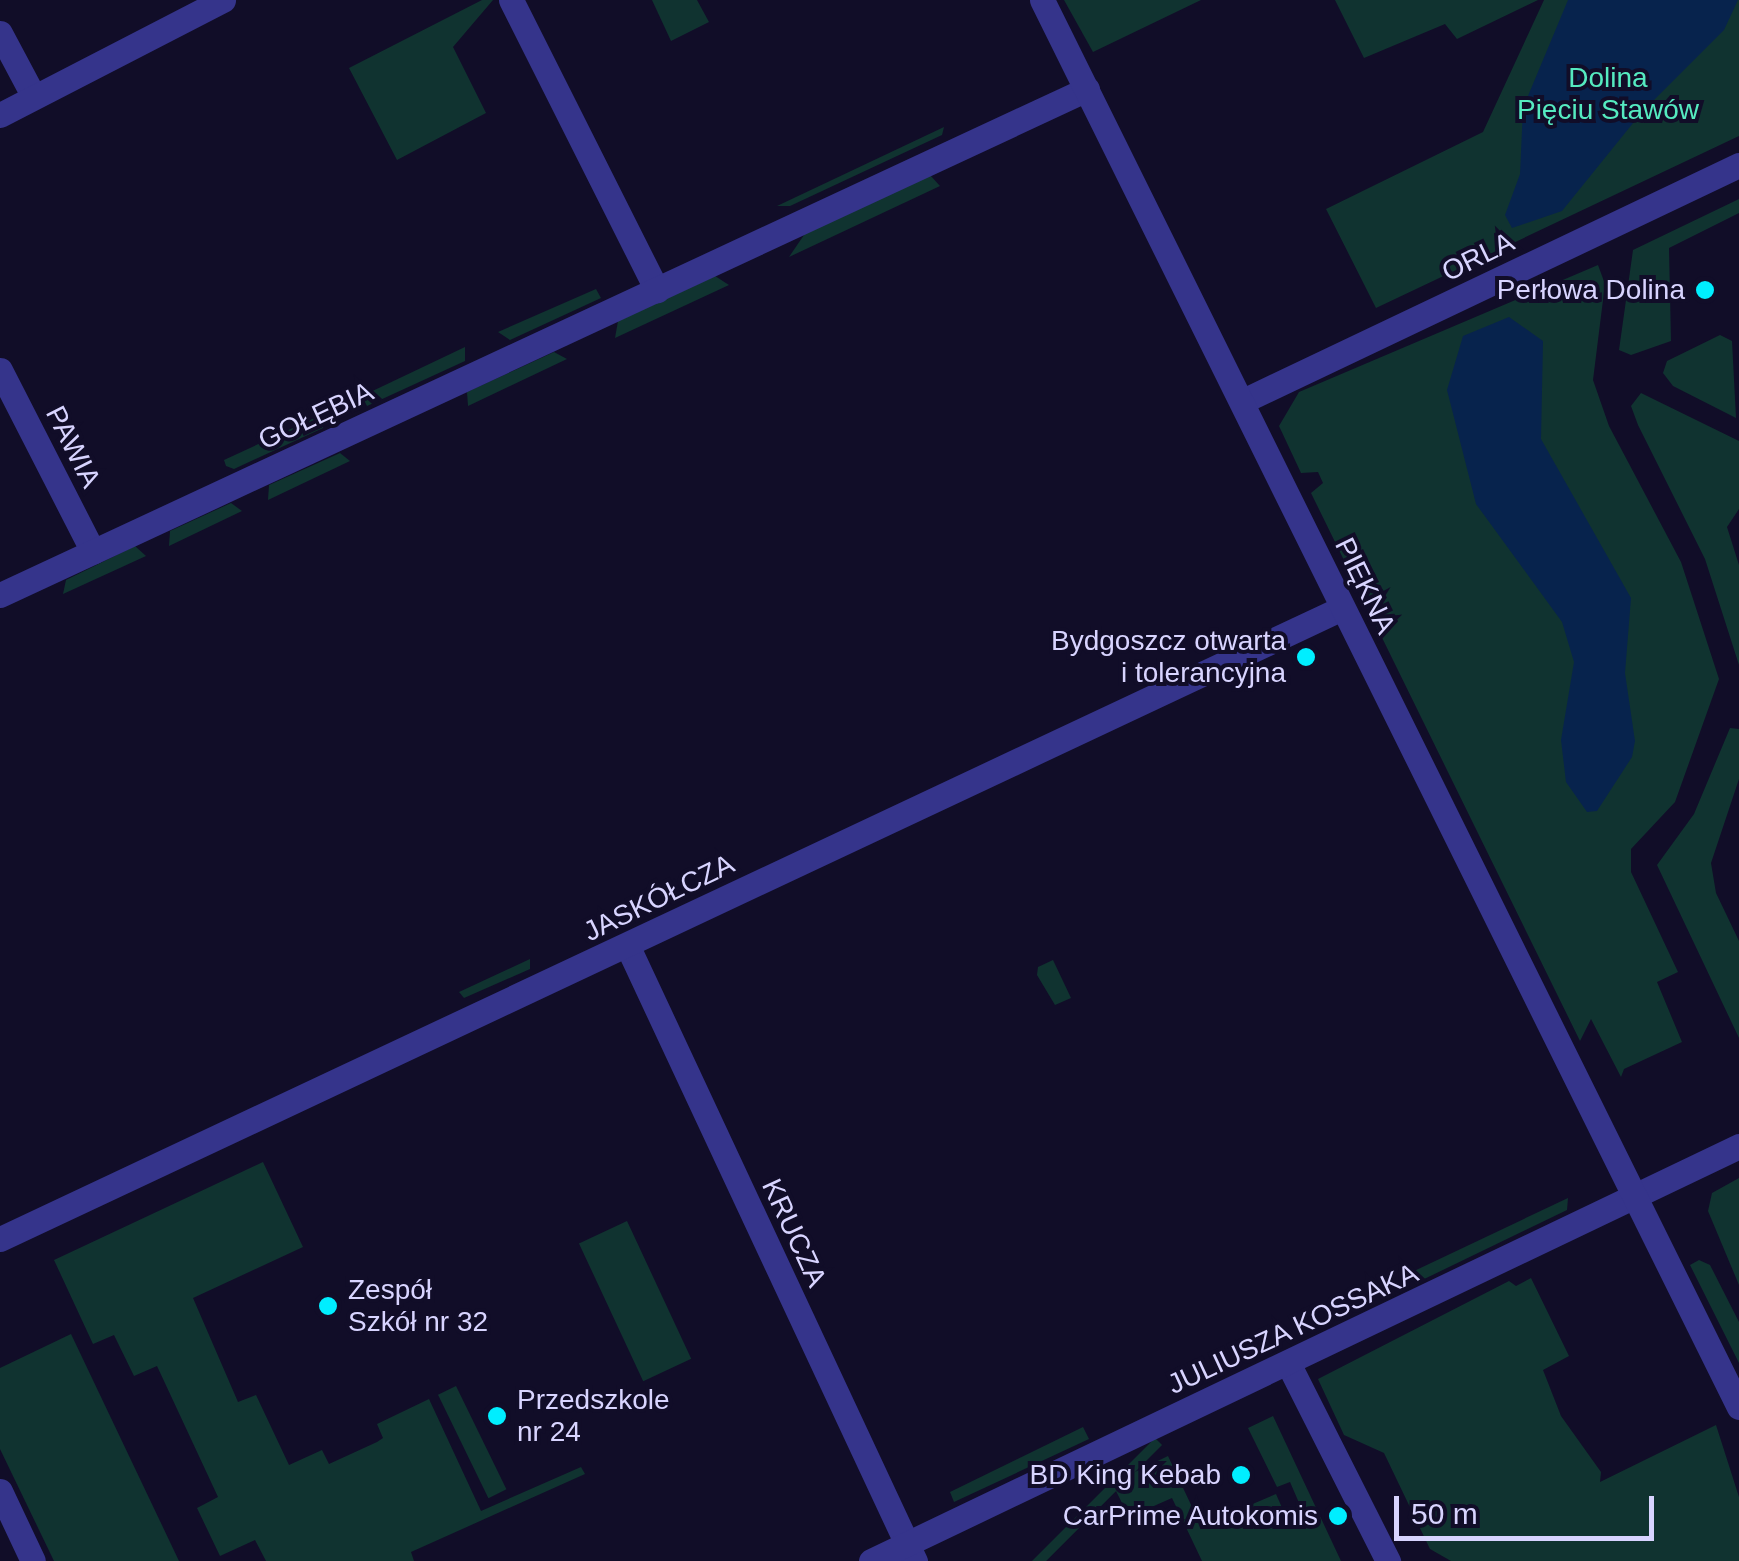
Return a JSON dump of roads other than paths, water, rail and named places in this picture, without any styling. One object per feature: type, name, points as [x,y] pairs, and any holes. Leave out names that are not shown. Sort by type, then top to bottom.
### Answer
[{"type":"street","points":[[0,115],[223,0]]},
{"type":"street","points":[[511,0],[657,290]]},
{"type":"street","name":"PIĘKNA","points":[[1042,0],[1739,1406]]},
{"type":"street","points":[[0,32],[34,98]]},
{"type":"street","name":"GOŁĘBIA","points":[[0,595],[1087,89]]},
{"type":"street","name":"ORLA","points":[[1243,401],[1739,165]]},
{"type":"street","name":"PAWIA","points":[[0,370],[93,552]]},
{"type":"street","name":"JASKÓŁCZA","points":[[0,1239],[1342,608]]},
{"type":"street","name":"KRUCZA","points":[[628,947],[911,1552]]},
{"type":"street","name":"JULIUSZA KOSSAKA","points":[[871,1561],[911,1552],[1739,1146]]},
{"type":"street","points":[[1289,1365],[1388,1561]]},
{"type":"street","points":[[0,1491],[32,1561]]},
{"type":"water","points":[[1568,0],[1738,0],[1724,30],[1642,112],[1562,211],[1512,228],[1505,215],[1520,174],[1523,108]]},
{"type":"water","points":[[1509,317],[1543,341],[1541,439],[1631,598],[1625,673],[1635,741],[1632,757],[1597,811],[1587,812],[1566,782],[1561,740],[1574,662],[1562,622],[1476,504],[1447,390],[1463,336]]},
{"type":"place","name":"Perłowa Dolina","points":[[1705,290]]},
{"type":"place","name":"Bydgoszcz otwarta i tolerancyjna","points":[[1306,657]]},
{"type":"place","name":"Zespół Szkół nr 32","points":[[328,1306]]},
{"type":"place","name":"Przedszkole nr 24","points":[[497,1416]]},
{"type":"place","name":"BD King Kebab","points":[[1241,1475]]},
{"type":"place","name":"CarPrime Autokomis","points":[[1338,1516]]},
{"type":"park label","name":"Dolina Pięciu Stawów","points":[[1608,94]]}]
